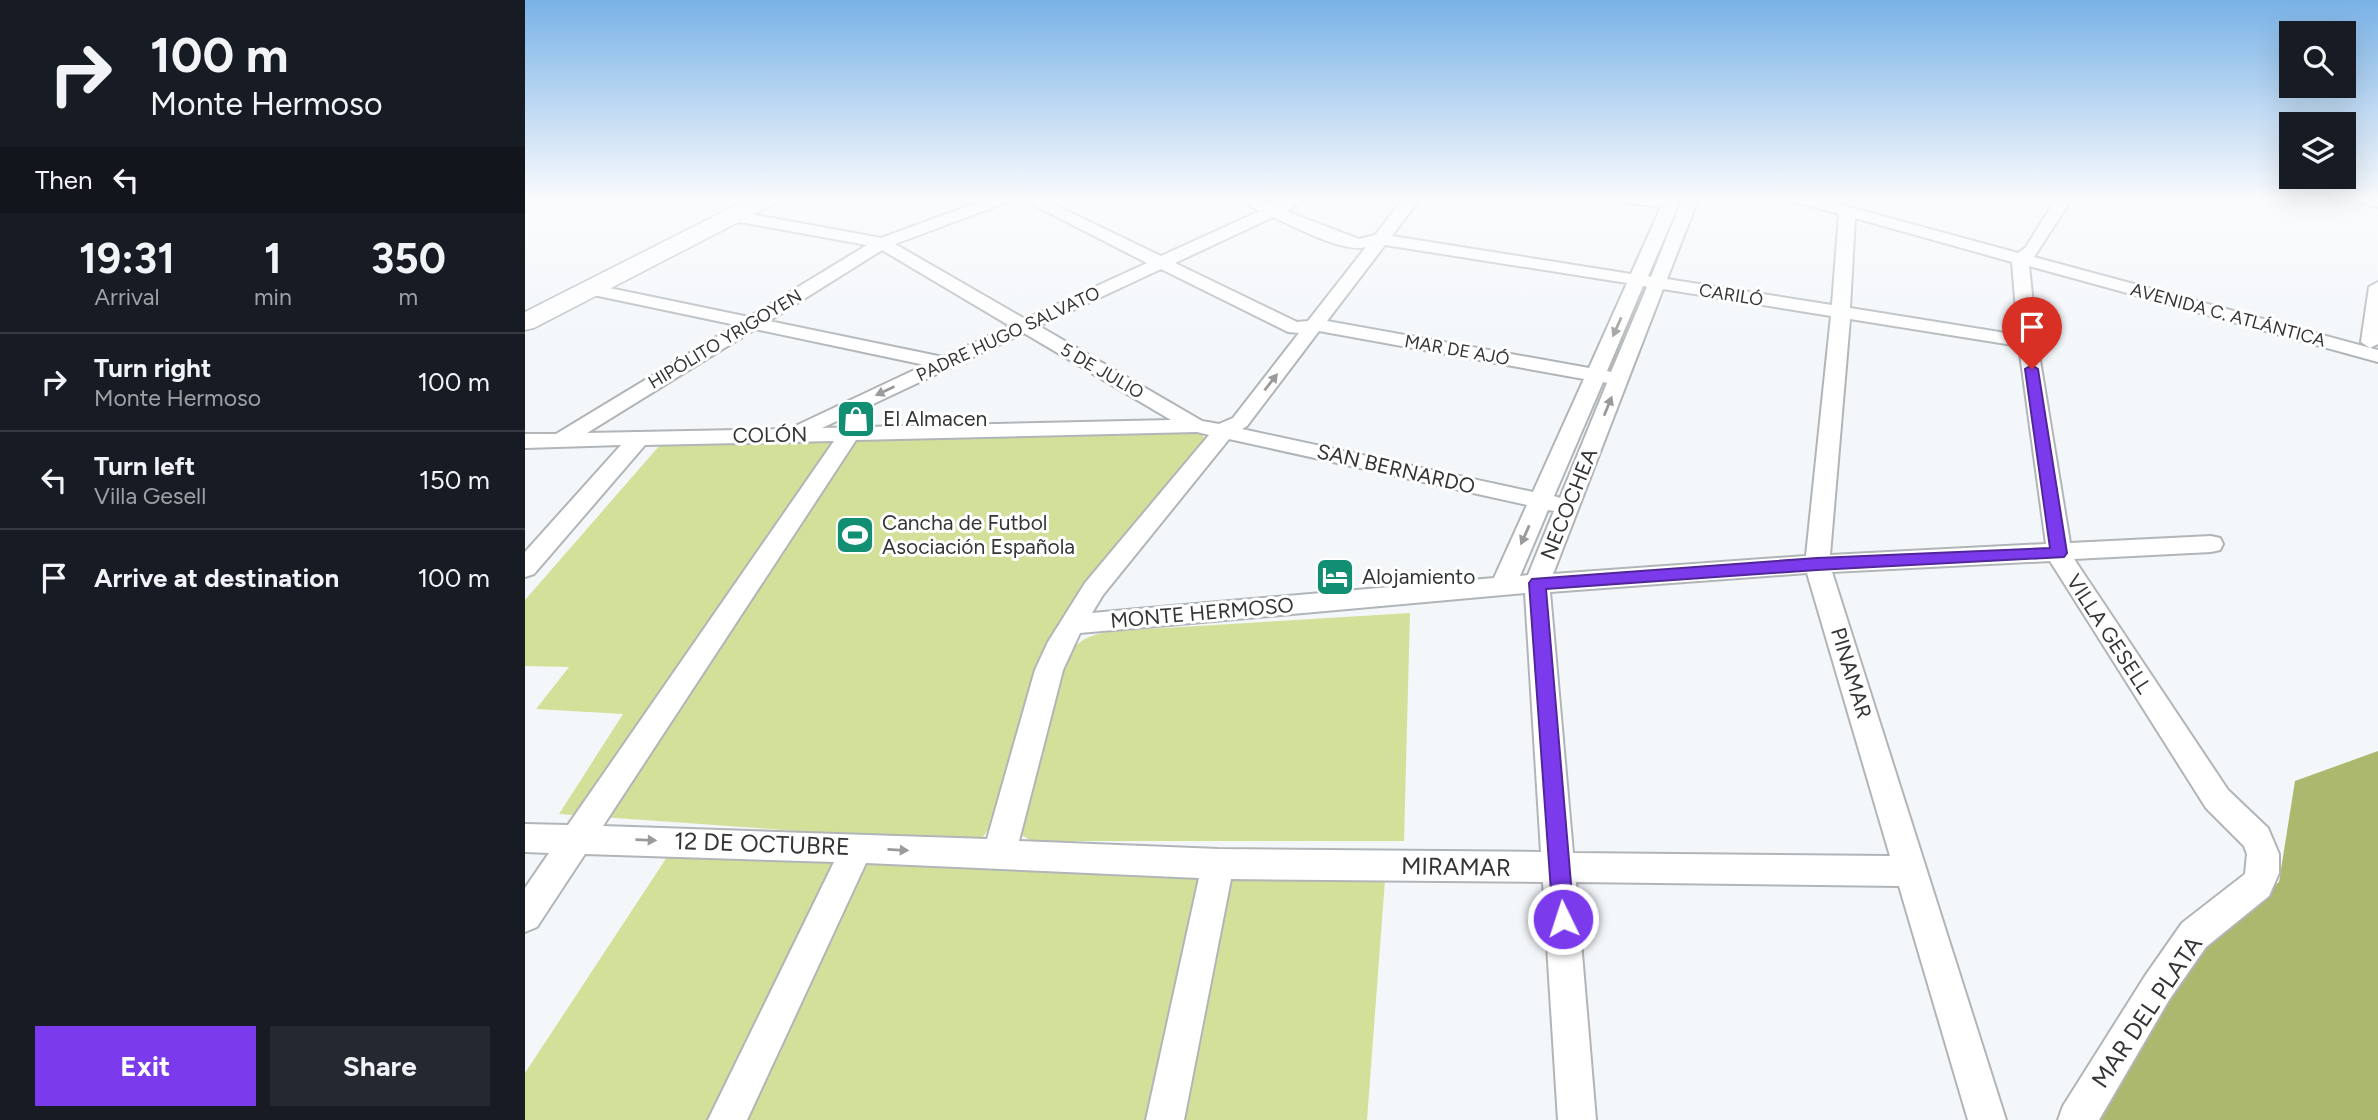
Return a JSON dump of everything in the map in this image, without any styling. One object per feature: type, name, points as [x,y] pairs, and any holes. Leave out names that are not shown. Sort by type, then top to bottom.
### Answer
[{"type":"main road","points":[[525,322],[668,249]]},
{"type":"street","name":"HIPÓLITO YRIGOYEN","points":[[561,440],[873,249]]},
{"type":"street","name":"5 DE JULIO","points":[[894,249],[1198,426]]},
{"type":"street","points":[[1133,249],[1295,328]]},
{"type":"street","name":"PADRE HUGO SALVATO","points":[[789,435],[1190,249]]},
{"type":"street","points":[[1225,430],[1221,418],[1295,328],[1352,249]]},
{"type":"street","points":[[999,855],[1054,655],[1094,589],[1225,430],[1240,422],[1373,249]]},
{"type":"street","name":"CARILÓ","points":[[1446,249],[2028,342]]},
{"type":"street","name":"NECOCHEA","points":[[1577,1120],[1537,583],[1619,379],[1647,281],[1659,249]]},
{"type":"street","name":"PINAMAR","points":[[1840,249],[1841,313],[1817,564],[1987,1120]]},
{"type":"street","name":"AVENIDA C. ATLÁNTICA","points":[[2009,249],[2376,347]]},
{"type":"street","points":[[2027,254],[2030,249]]},
{"type":"street","name":"VILLA GESELL","points":[[2027,254],[2028,342],[2059,553],[2065,568],[2217,799],[2257,838],[2263,864],[2263,873],[2257,885]]},
{"type":"street","name":"NECOCHEA","points":[[1503,586],[1596,375],[1647,281]]},
{"type":"street","points":[[2376,347],[2378,287]]},
{"type":"street","points":[[590,289],[946,363]]},
{"type":"street","name":"MAR DE AJÓ","points":[[1295,328],[1316,325],[1619,379]]},
{"type":"street","name":"COLÓN","points":[[525,441],[1198,426],[1225,430]]},
{"type":"street","name":"SAN BERNARDO","points":[[1225,430],[1568,507]]},
{"type":"street","points":[[525,916],[849,434]]},
{"type":"street","points":[[525,568],[639,439]]},
{"type":"street","name":"MONTE HERMOSO","points":[[1073,624],[1537,583],[1817,564],[2211,544]]},
{"type":"street","name":"12 DE OCTUBRE","points":[[525,838],[578,837],[999,855]]},
{"type":"street","points":[[727,1120],[857,848]]},
{"type":"street","name":"MIRAMAR","points":[[999,855],[1218,864],[1913,871]]},
{"type":"street","points":[[1164,1120],[1218,864]]},
{"type":"street","name":"MAR DEL PLATA","points":[[2077,1120],[2157,988],[2194,935],[2257,885]]},
{"type":"green space","name":"Cancha de Futbol Asociación Española","points":[[1198,432],[1206,439],[1066,615],[1045,648],[1019,727],[993,822],[983,837],[968,843],[559,814],[623,714],[536,709],[569,667],[525,666],[525,600],[660,445]]},
{"type":"green space","points":[[1410,613],[1404,841],[1032,841],[1021,835],[1020,828],[1067,659],[1076,646],[1087,638],[1115,631]]},
{"type":"green space","points":[[2378,751],[2378,1120],[2101,1120],[2203,939],[2279,882],[2295,781]]},
{"type":"green space","points":[[669,854],[1385,880],[1367,1120],[525,1120],[525,1073]]},
{"type":"place","name":"El Almacen","points":[[856,419]]},
{"type":"place","name":"Cancha de Futbol Asociación Española","points":[[855,535]]},
{"type":"place","name":"Alojamiento","points":[[1335,577]]},
{"type":"route","points":[[1563,919],[1537,583],[1817,564],[2059,553],[2032,369]]}]
